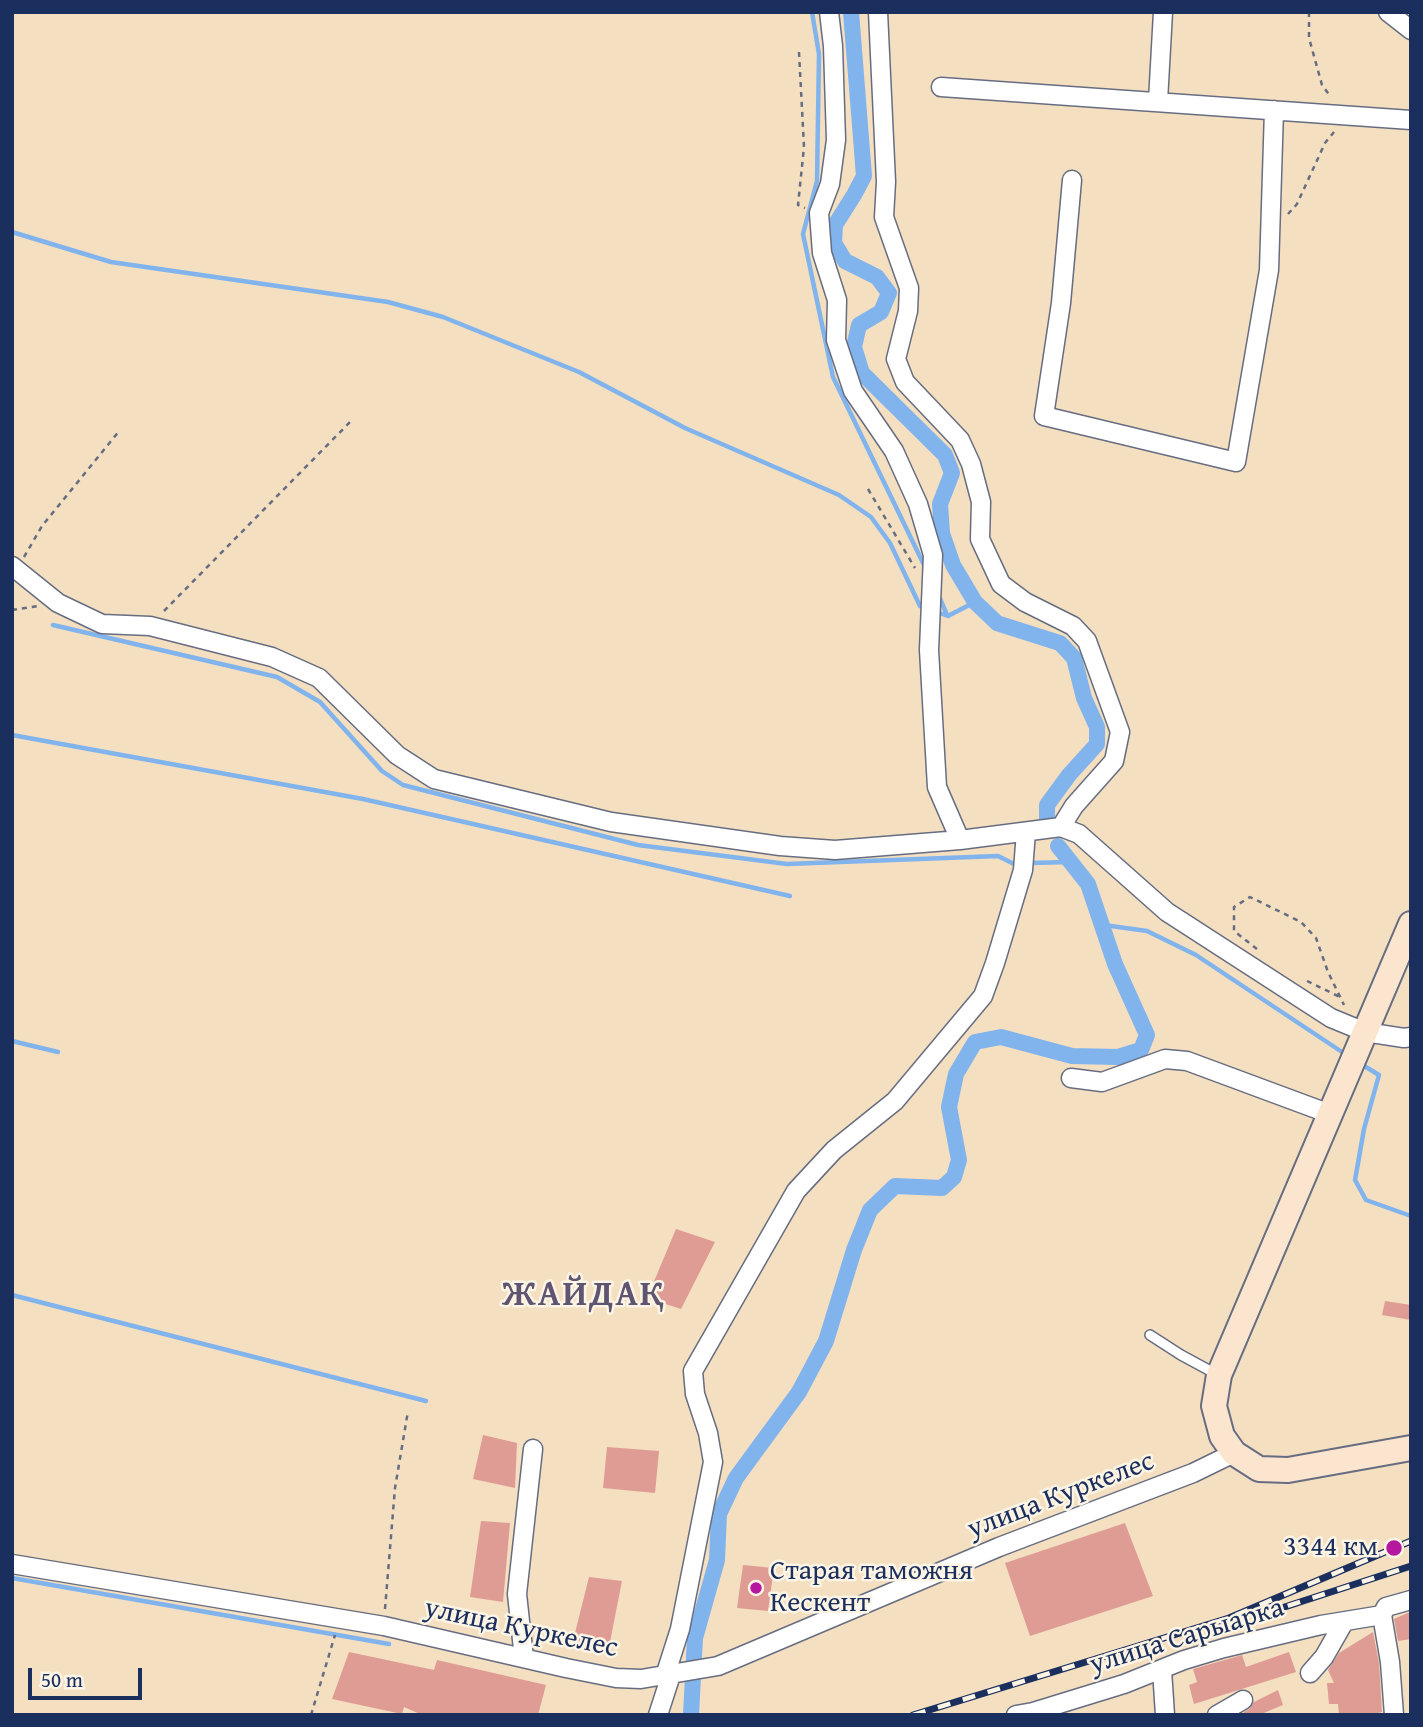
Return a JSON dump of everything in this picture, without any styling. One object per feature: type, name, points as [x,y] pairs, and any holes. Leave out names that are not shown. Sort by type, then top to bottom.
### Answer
[{"type":"main road","points":[[1411,924],[1355,1044],[1330,1114],[1219,1375],[1214,1406],[1222,1436],[1234,1453],[1259,1469],[1288,1470],[1411,1448]]},
{"type":"street","points":[[829,12],[833,46],[836,141],[830,184],[819,213],[822,253],[837,300],[836,341],[853,391],[894,451],[918,504],[933,555],[929,650],[937,787],[960,840]]},
{"type":"street","points":[[878,12],[886,181],[884,217],[909,288],[908,312],[896,359],[905,382],[960,440],[966,452],[981,502],[980,539],[1001,584],[1025,602],[1073,626],[1087,641],[1120,732],[1114,761],[1074,806],[1061,827]]},
{"type":"street","points":[[1158,101],[1163,12]]},
{"type":"street","points":[[1388,12],[1411,30]]},
{"type":"street","points":[[941,87],[1411,120]]},
{"type":"street","points":[[1072,180],[1061,303],[1044,416],[1236,462],[1269,271],[1275,110]]},
{"type":"street","points":[[15,568],[58,603],[102,624],[150,626],[272,657],[318,678],[397,755],[434,779],[611,822],[780,846],[835,850],[960,840],[1061,827],[1079,834],[1167,912],[1331,1018],[1355,1044],[1411,1037]]},
{"type":"street","points":[[659,1715],[674,1674],[680,1629],[713,1462],[708,1433],[695,1394],[693,1371],[796,1191],[834,1150],[895,1101],[983,996],[1023,864],[1026,832]]},
{"type":"street","points":[[1071,1078],[1102,1082],[1165,1059],[1187,1061],[1330,1114]]},
{"type":"street","points":[[524,1658],[517,1594],[533,1449]]},
{"type":"street","name":"улица Куркелес","points":[[12,1564],[384,1626],[616,1678],[640,1679],[718,1667],[999,1547],[1193,1473],[1234,1453]]},
{"type":"street","name":"улица Сарыарка","points":[[1016,1715],[1070,1701],[1224,1648],[1321,1625],[1382,1615],[1386,1607],[1411,1600]]},
{"type":"street","points":[[1382,1615],[1390,1662],[1394,1715]]},
{"type":"street","points":[[1310,1673],[1339,1636],[1344,1622]]},
{"type":"street","points":[[1162,1670],[1165,1715]]},
{"type":"street","points":[[1217,1715],[1243,1700]]},
{"type":"lane","points":[[1150,1335],[1219,1375]]},
{"type":"path","points":[[1270,235],[1297,204],[1325,143],[1347,116],[1322,85],[1309,38],[1309,12]]},
{"type":"path","points":[[799,51],[804,147],[798,205],[819,213]]},
{"type":"path","points":[[150,626],[352,420]]},
{"type":"path","points":[[15,568],[43,526],[120,430]]},
{"type":"path","points":[[868,489],[931,595]]},
{"type":"path","points":[[1265,955],[1234,931],[1234,907],[1250,897],[1301,922],[1316,938],[1328,972],[1342,998],[1355,1044]]},
{"type":"path","points":[[1296,976],[1342,998]]},
{"type":"path","points":[[384,1626],[396,1488],[408,1411]]},
{"type":"path","points":[[311,1715],[340,1619]]},
{"type":"building","points":[[676,1229],[715,1242],[681,1309],[647,1298]]},
{"type":"building","points":[[1385,1301],[1411,1305],[1411,1320],[1382,1315]]},
{"type":"building","points":[[483,1435],[517,1443],[515,1488],[473,1479]]},
{"type":"building","points":[[607,1447],[659,1451],[655,1493],[603,1488]]},
{"type":"building","points":[[481,1521],[510,1523],[503,1602],[470,1597]]},
{"type":"building","points":[[1125,1523],[1153,1596],[1030,1636],[1005,1563]]},
{"type":"building","name":"Старая таможня Кескент","points":[[743,1565],[774,1568],[768,1611],[737,1608]]},
{"type":"building","points":[[589,1577],[622,1581],[609,1647],[573,1641]]},
{"type":"building","points":[[1410,1612],[1411,1639],[1398,1641],[1394,1619]]},
{"type":"building","points":[[1373,1632],[1379,1663],[1382,1712],[1370,1715],[1339,1715],[1338,1704],[1329,1704],[1327,1683],[1334,1683],[1328,1670],[1339,1653]]},
{"type":"building","points":[[349,1652],[434,1670],[437,1660],[546,1685],[538,1715],[422,1715],[404,1707],[402,1714],[332,1699]]},
{"type":"building","points":[[1289,1652],[1296,1672],[1194,1704],[1189,1685],[1197,1682],[1193,1669],[1242,1655],[1246,1667]]},
{"type":"building","points":[[1278,1690],[1283,1705],[1259,1715],[1240,1715],[1254,1702]]},
{"type":"waterway","points":[[812,12],[819,54],[817,181],[803,234],[833,377],[925,567]]},
{"type":"waterway","points":[[851,12],[864,176],[835,225],[834,243],[845,261],[877,277],[889,293],[881,312],[859,325],[854,347],[862,373],[945,455],[952,473],[940,504],[942,533],[953,565],[975,602],[997,623],[1060,643],[1074,658],[1084,698],[1097,727],[1097,744],[1047,805],[1047,819]]},
{"type":"waterway","points":[[12,232],[111,262],[388,302],[443,317],[579,372],[685,428],[839,495],[871,517],[890,543],[920,606],[926,608]]},
{"type":"waterway","points":[[938,594],[947,615]]},
{"type":"waterway","points":[[934,611],[948,616],[975,602]]},
{"type":"waterway","points":[[53,625],[277,677],[320,702],[382,771],[403,785],[638,845],[787,864],[998,856],[1014,864],[1021,864]]},
{"type":"waterway","points":[[12,735],[363,799],[790,896]]},
{"type":"waterway","points":[[691,1715],[695,1638],[717,1560],[719,1514],[736,1478],[799,1392],[826,1341],[854,1250],[870,1210],[895,1186],[942,1188],[954,1177],[959,1160],[949,1107],[956,1074],[975,1042],[1001,1037],[1072,1056],[1118,1057],[1141,1050],[1147,1035],[1115,964],[1088,884],[1058,846]]},
{"type":"waterway","points":[[1029,863],[1071,862]]},
{"type":"waterway","points":[[1104,925],[1147,931],[1196,955],[1348,1056]]},
{"type":"waterway","points":[[12,1041],[58,1052]]},
{"type":"waterway","points":[[1361,1064],[1379,1075],[1364,1129],[1355,1180],[1366,1200],[1411,1216]]},
{"type":"waterway","points":[[12,1295],[426,1401]]},
{"type":"waterway","points":[[12,1578],[389,1644]]},
{"type":"railway","points":[[913,1715],[1229,1618],[1411,1541]]},
{"type":"railway","points":[[1263,1614],[1411,1566]]},
{"type":"place","name":"3344 км","points":[[1394,1548]]},
{"type":"place","name":"Старая таможня Кескент","points":[[756,1588]]},
{"type":"district","name":"ЖАЙДАҚ","points":[[584,1296]]}]
